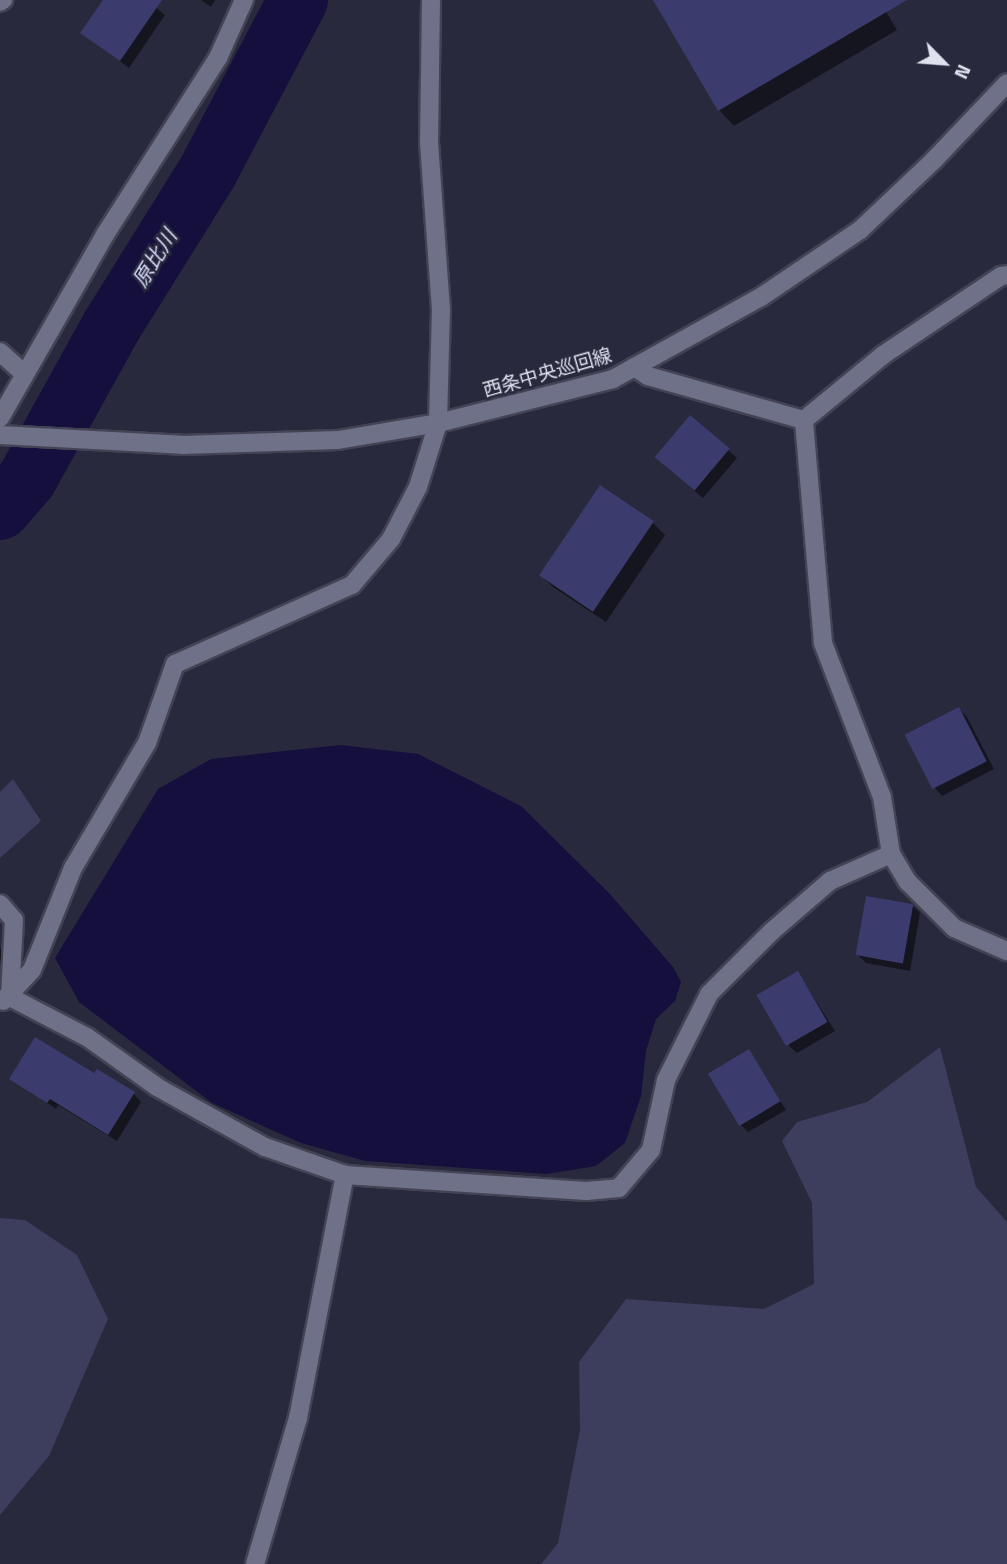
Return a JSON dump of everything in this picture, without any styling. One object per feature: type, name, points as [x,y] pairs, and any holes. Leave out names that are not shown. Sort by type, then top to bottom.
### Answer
[{"type":"street","points":[[0,418],[23,373],[218,58],[243,0]]},
{"type":"street","points":[[5,1000],[32,970],[72,868],[147,743],[175,664],[352,585],[391,539],[418,487],[438,423],[441,310],[429,143],[431,0]]},
{"type":"street","name":"西条中央巡回線","points":[[8,436],[182,445],[338,440],[438,423],[613,379],[761,297],[860,230],[934,160],[1007,83]]},
{"type":"street","points":[[803,420],[883,355],[1001,276],[1007,275]]},
{"type":"street","points":[[0,352],[23,373]]},
{"type":"street","points":[[634,367],[648,376],[803,420]]},
{"type":"street","points":[[803,420],[823,642],[882,797],[891,853],[908,883],[954,928],[1007,951]]},
{"type":"street","points":[[5,1000],[87,1037],[157,1087],[265,1147],[345,1175],[586,1191],[620,1188],[652,1150],[666,1080],[709,994],[830,881],[891,853]]},
{"type":"street","points":[[0,904],[14,920],[5,1000]]},
{"type":"street","points":[[256,1564],[298,1418],[345,1175]]},
{"type":"shaded area","points":[[341,745],[418,754],[521,806],[609,893],[673,967],[681,982],[675,1001],[656,1019],[646,1051],[641,1096],[625,1143],[596,1166],[547,1174],[365,1161],[301,1143],[212,1103],[79,1002],[55,958],[158,789],[211,759]]},
{"type":"shaded area","points":[[13,779],[41,821],[0,858],[0,792]]},
{"type":"shaded area","points":[[940,1047],[976,1187],[1007,1222],[1007,1564],[541,1564],[558,1543],[580,1430],[579,1362],[626,1299],[764,1309],[814,1284],[812,1203],[782,1141],[797,1122],[867,1102]]},
{"type":"shaded area","points":[[0,1218],[25,1220],[77,1255],[108,1319],[49,1456],[0,1515]]},
{"type":"building","points":[[103,0],[162,0],[120,61],[80,33]]},
{"type":"building","points":[[653,0],[907,0],[718,111]]},
{"type":"building","points":[[690,415],[730,448],[694,491],[655,457]]},
{"type":"building","points":[[600,485],[654,521],[593,612],[539,575]]},
{"type":"building","points":[[959,707],[987,761],[932,789],[905,735]]},
{"type":"building","points":[[866,896],[913,904],[903,963],[856,955]]},
{"type":"building","points":[[798,971],[827,1022],[786,1046],[756,995]]},
{"type":"building","points":[[35,1037],[94,1073],[97,1069],[135,1092],[108,1135],[50,1099],[47,1103],[9,1079]]},
{"type":"building","points":[[749,1049],[780,1101],[739,1126],[708,1074]]},
{"type":"waterway","name":"原比川","points":[[0,510],[27,479],[111,327],[208,171],[298,0]]}]
